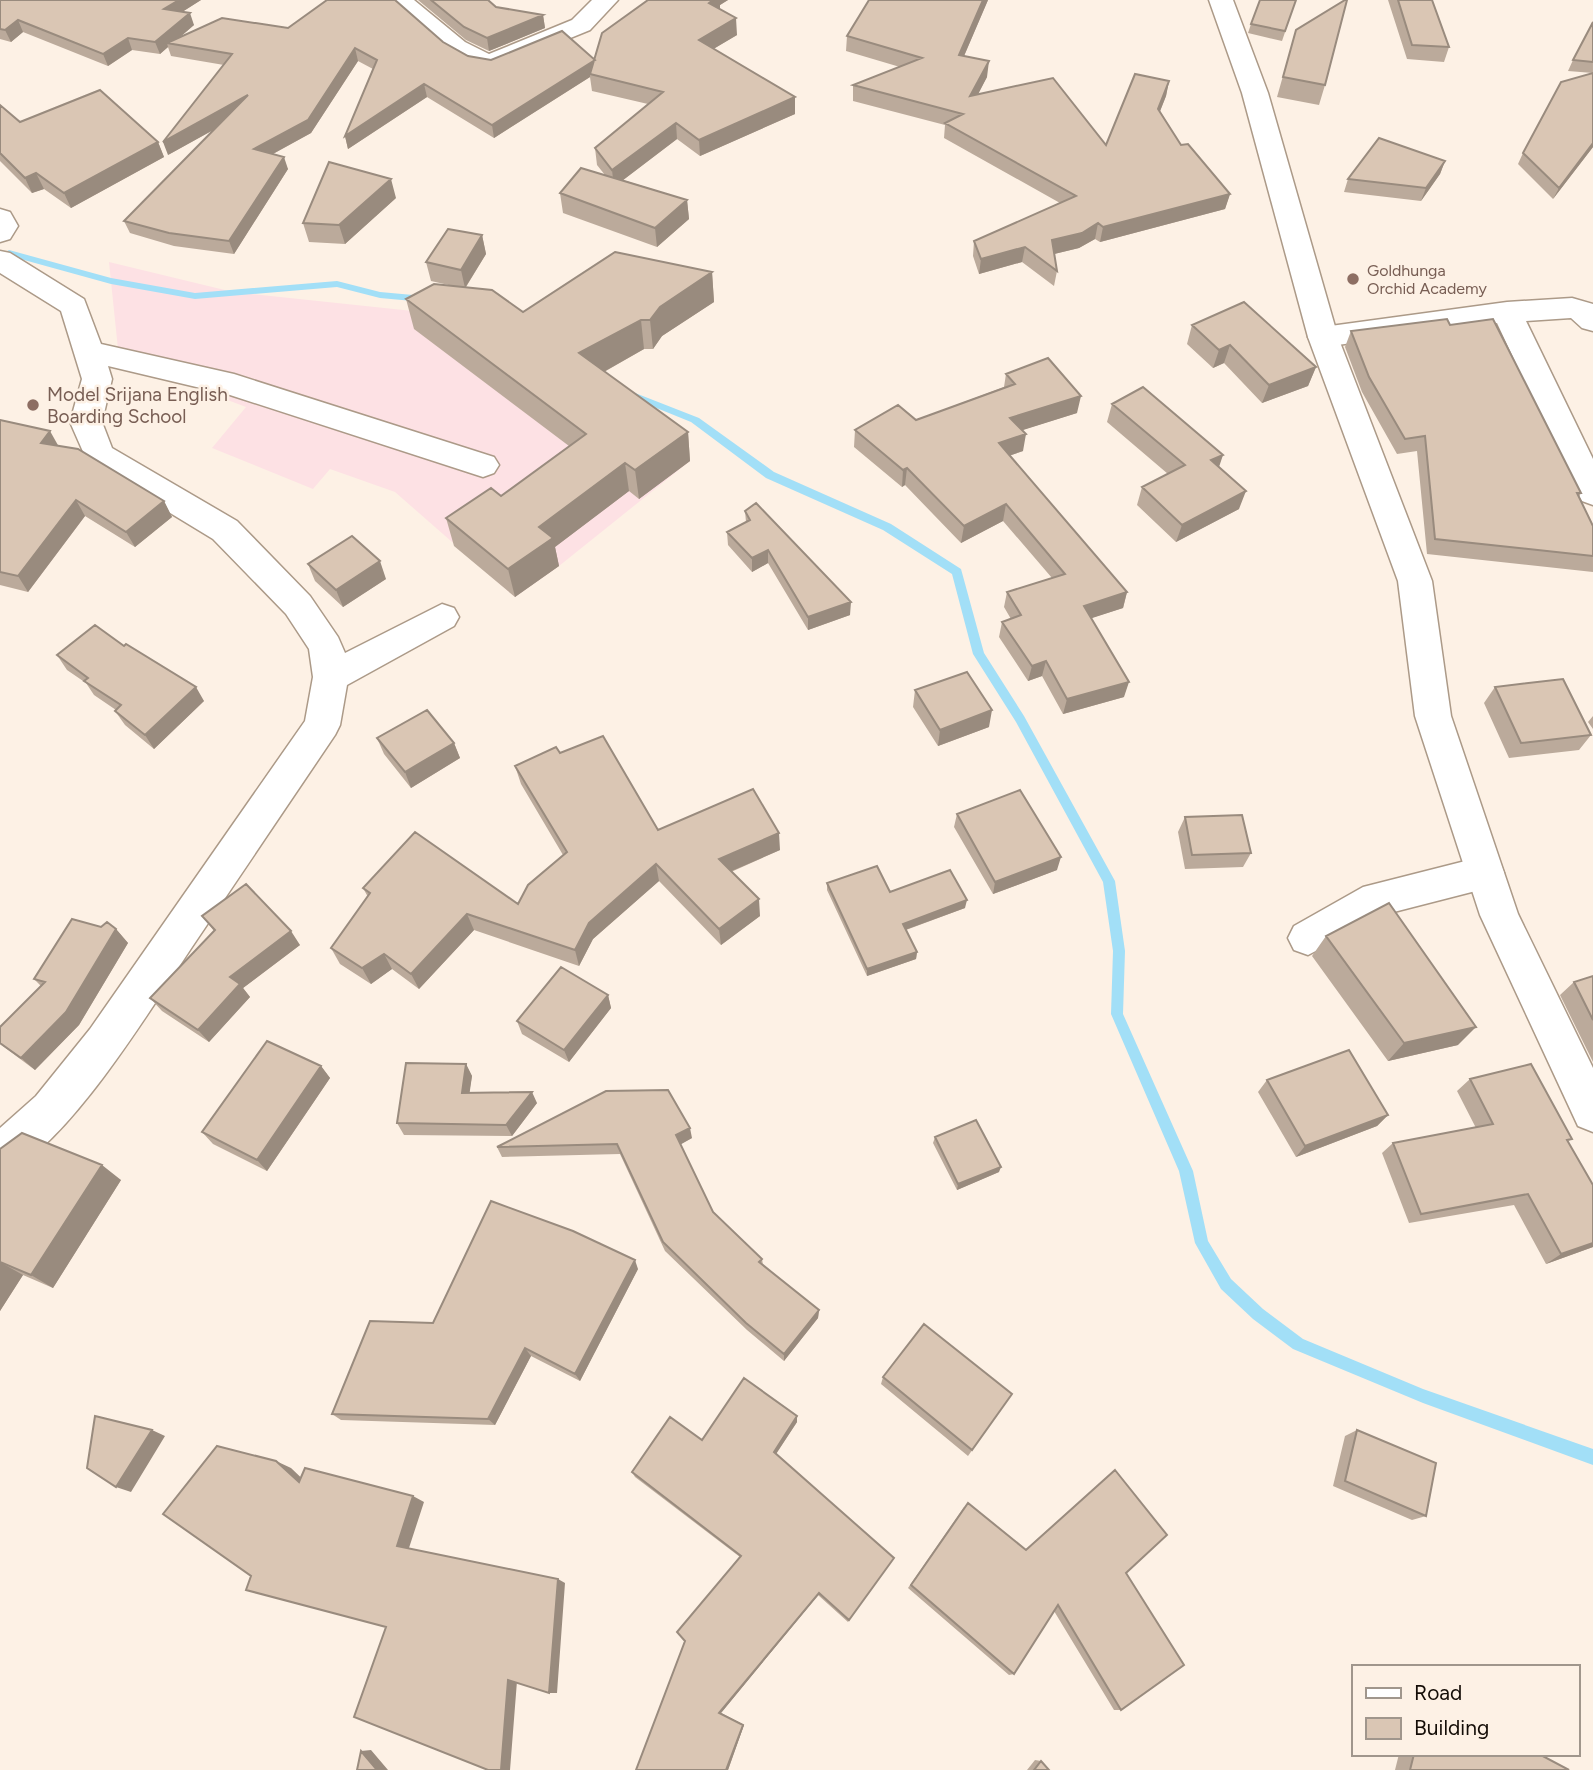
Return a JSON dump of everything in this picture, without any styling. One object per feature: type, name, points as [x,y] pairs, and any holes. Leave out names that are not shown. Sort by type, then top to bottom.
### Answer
[{"type":"street","points":[[399,0],[440,36],[481,60],[492,62],[581,25],[606,0]]},
{"type":"street","points":[[1221,0],[1255,93],[1323,337],[1415,581],[1428,662],[1433,716],[1499,915],[1593,1112]]},
{"type":"street","points":[[0,1156],[51,1110],[104,1042],[322,725],[331,677],[326,647],[298,605],[225,530],[99,455],[86,422],[97,379],[74,306],[1,234]]},
{"type":"street","points":[[1323,337],[1507,312],[1572,308],[1585,313],[1593,321]]},
{"type":"street","points":[[1507,312],[1593,493]]},
{"type":"street","points":[[86,351],[234,385],[483,465]]},
{"type":"street","points":[[331,677],[442,617]]},
{"type":"street","points":[[1308,938],[1377,899],[1485,873]]},
{"type":"shaded area","points":[[109,262],[233,292],[498,320],[690,461],[559,566],[515,597],[395,492],[330,469],[313,489],[212,448],[246,407],[119,359]]},
{"type":"building","points":[[0,0],[179,0],[164,9],[190,13],[155,42],[128,38],[103,54],[18,20],[5,30],[0,29]]},
{"type":"building","points":[[327,0],[395,0],[443,42],[468,56],[491,60],[562,31],[595,60],[492,125],[424,84],[345,136],[377,60],[355,48],[308,120],[254,149],[284,157],[229,241],[169,233],[124,221],[248,95],[163,142],[232,54],[167,43],[222,18],[288,28]]},
{"type":"building","points":[[431,0],[488,0],[496,7],[543,15],[487,38],[464,27]]},
{"type":"building","points":[[648,0],[713,0],[709,3],[736,18],[699,40],[795,97],[699,140],[676,123],[612,170],[595,148],[663,92],[590,74],[602,33]]},
{"type":"building","points":[[869,0],[983,0],[959,55],[989,61],[970,96],[1053,78],[1106,145],[1135,74],[1169,81],[1158,109],[1181,145],[1188,144],[1230,194],[1103,227],[1098,223],[1082,233],[1052,240],[1057,271],[1025,247],[981,259],[974,241],[1076,196],[945,123],[963,114],[853,85],[922,58],[847,36]]},
{"type":"building","points":[[1260,0],[1296,0],[1285,31],[1251,24]]},
{"type":"building","points":[[1345,0],[1325,85],[1283,77],[1296,30]]},
{"type":"building","points":[[1398,0],[1432,0],[1449,47],[1412,45]]},
{"type":"building","points":[[1593,22],[1593,62],[1573,60]]},
{"type":"building","points":[[1593,73],[1593,143],[1559,188],[1523,153],[1561,82]]},
{"type":"building","points":[[100,90],[158,142],[64,193],[36,173],[25,178],[0,153],[0,105],[20,122]]},
{"type":"building","points":[[1379,138],[1445,161],[1426,188],[1348,179]]},
{"type":"building","points":[[329,162],[391,179],[339,225],[303,223]]},
{"type":"building","points":[[581,168],[687,200],[655,228],[560,193]]},
{"type":"building","points":[[448,229],[482,235],[461,270],[426,262]]},
{"type":"building","points":[[615,252],[712,272],[660,307],[650,320],[641,320],[579,353],[688,432],[635,470],[625,463],[539,527],[553,538],[508,569],[446,518],[491,488],[501,496],[586,434],[406,299],[434,284],[492,290],[523,312]]},
{"type":"building","points":[[1244,302],[1316,367],[1269,385],[1230,345],[1219,350],[1192,325]]},
{"type":"building","points":[[1447,319],[1450,325],[1493,319],[1581,493],[1577,493],[1593,526],[1593,556],[1435,539],[1425,436],[1405,439],[1369,377],[1351,331]]},
{"type":"building","points":[[1048,358],[1081,396],[1010,418],[1026,434],[999,443],[1127,592],[1084,606],[1129,682],[1067,699],[1046,661],[1032,666],[1002,622],[1021,615],[1007,592],[1065,574],[1006,504],[964,526],[907,468],[903,470],[855,430],[898,405],[916,420],[1015,384],[1006,374]]},
{"type":"building","points":[[1143,387],[1223,455],[1211,460],[1246,491],[1182,525],[1142,487],[1185,465],[1112,404]]},
{"type":"building","points":[[0,420],[50,431],[41,443],[78,449],[164,501],[126,532],[76,500],[18,576],[0,572]]},
{"type":"building","points":[[756,503],[851,602],[808,617],[768,550],[752,558],[727,532],[750,520],[745,511]]},
{"type":"building","points":[[352,536],[380,561],[336,590],[308,564]]},
{"type":"building","points":[[95,625],[124,646],[126,644],[196,687],[145,735],[115,711],[121,705],[84,681],[88,678],[57,655]]},
{"type":"building","points":[[967,672],[992,710],[940,730],[915,690]]},
{"type":"building","points":[[1563,679],[1591,735],[1521,743],[1495,687]]},
{"type":"building","points":[[427,710],[454,743],[405,772],[377,738]]},
{"type":"building","points":[[603,736],[658,830],[753,789],[779,833],[719,859],[759,899],[719,929],[656,864],[589,923],[575,950],[467,914],[411,974],[384,954],[362,968],[331,948],[370,893],[363,888],[415,832],[518,904],[528,885],[567,852],[515,766],[556,747],[560,753]]},
{"type":"building","points":[[1020,790],[1061,857],[995,882],[957,814]]},
{"type":"building","points":[[1242,815],[1251,853],[1192,855],[1185,817]]},
{"type":"building","points":[[877,866],[890,892],[950,870],[967,900],[903,924],[917,952],[867,969],[827,883]]},
{"type":"building","points":[[246,884],[291,931],[230,977],[240,984],[198,1030],[150,998],[215,930],[202,916]]},
{"type":"building","points":[[1389,903],[1476,1027],[1404,1043],[1326,936]]},
{"type":"building","points":[[72,919],[101,927],[107,922],[116,929],[66,1012],[21,1058],[0,1043],[0,1027],[45,982],[34,979]]},
{"type":"building","points":[[561,967],[608,995],[564,1050],[517,1021]]},
{"type":"building","points":[[1593,976],[1593,1020],[1574,982]]},
{"type":"building","points":[[267,1041],[321,1066],[257,1160],[202,1132]]},
{"type":"building","points":[[1349,1050],[1388,1115],[1305,1146],[1267,1080]]},
{"type":"building","points":[[406,1063],[466,1064],[462,1093],[532,1092],[506,1125],[397,1123]]},
{"type":"building","points":[[1531,1064],[1572,1139],[1567,1140],[1593,1185],[1593,1243],[1561,1254],[1528,1194],[1421,1214],[1393,1143],[1493,1124],[1470,1079]]},
{"type":"building","points":[[668,1090],[690,1128],[676,1135],[713,1212],[762,1259],[759,1262],[819,1310],[784,1354],[746,1323],[663,1242],[617,1144],[497,1147],[606,1091]]},
{"type":"building","points":[[976,1120],[1001,1167],[958,1184],[935,1137]]},
{"type":"building","points":[[22,1133],[102,1165],[31,1275],[0,1262],[0,1149]]},
{"type":"building","points":[[491,1201],[573,1231],[635,1260],[575,1374],[525,1348],[488,1419],[332,1414],[370,1321],[433,1323]]},
{"type":"building","points":[[924,1324],[1012,1394],[972,1450],[883,1377]]},
{"type":"building","points":[[744,1378],[797,1416],[774,1452],[894,1558],[849,1620],[819,1593],[719,1713],[743,1725],[726,1770],[636,1770],[685,1641],[677,1632],[741,1556],[632,1472],[670,1417],[702,1440]]},
{"type":"building","points":[[95,1416],[152,1430],[116,1487],[87,1468]]},
{"type":"building","points":[[1357,1430],[1436,1463],[1426,1516],[1345,1481]]},
{"type":"building","points":[[217,1446],[276,1461],[299,1482],[305,1468],[413,1496],[397,1546],[558,1579],[549,1693],[508,1680],[501,1770],[488,1770],[354,1717],[386,1627],[246,1590],[251,1576],[163,1514]]},
{"type":"building","points":[[1115,1470],[1167,1535],[1126,1573],[1184,1665],[1121,1710],[1058,1605],[1014,1674],[911,1585],[968,1503],[1026,1550]]},
{"type":"building","points":[[361,1751],[377,1770],[357,1770]]},
{"type":"building","points":[[1414,1756],[1543,1756],[1569,1770],[1410,1770]]},
{"type":"building","points":[[1041,1761],[1049,1770],[1034,1770]]},
{"type":"waterway","points":[[9,253],[111,281],[195,296],[337,284],[380,295],[424,299]]},
{"type":"waterway","points":[[630,394],[695,420],[770,475],[887,527],[957,572],[979,654],[1020,719],[1109,881],[1119,951],[1117,1014],[1186,1171],[1202,1243],[1226,1284],[1258,1314],[1298,1344],[1423,1396],[1593,1457]]},
{"type":"place","name":"Goldhunga Orchid Academy","points":[[1353,279]]},
{"type":"place","name":"Model Srijana English Boarding School","points":[[33,405]]}]
